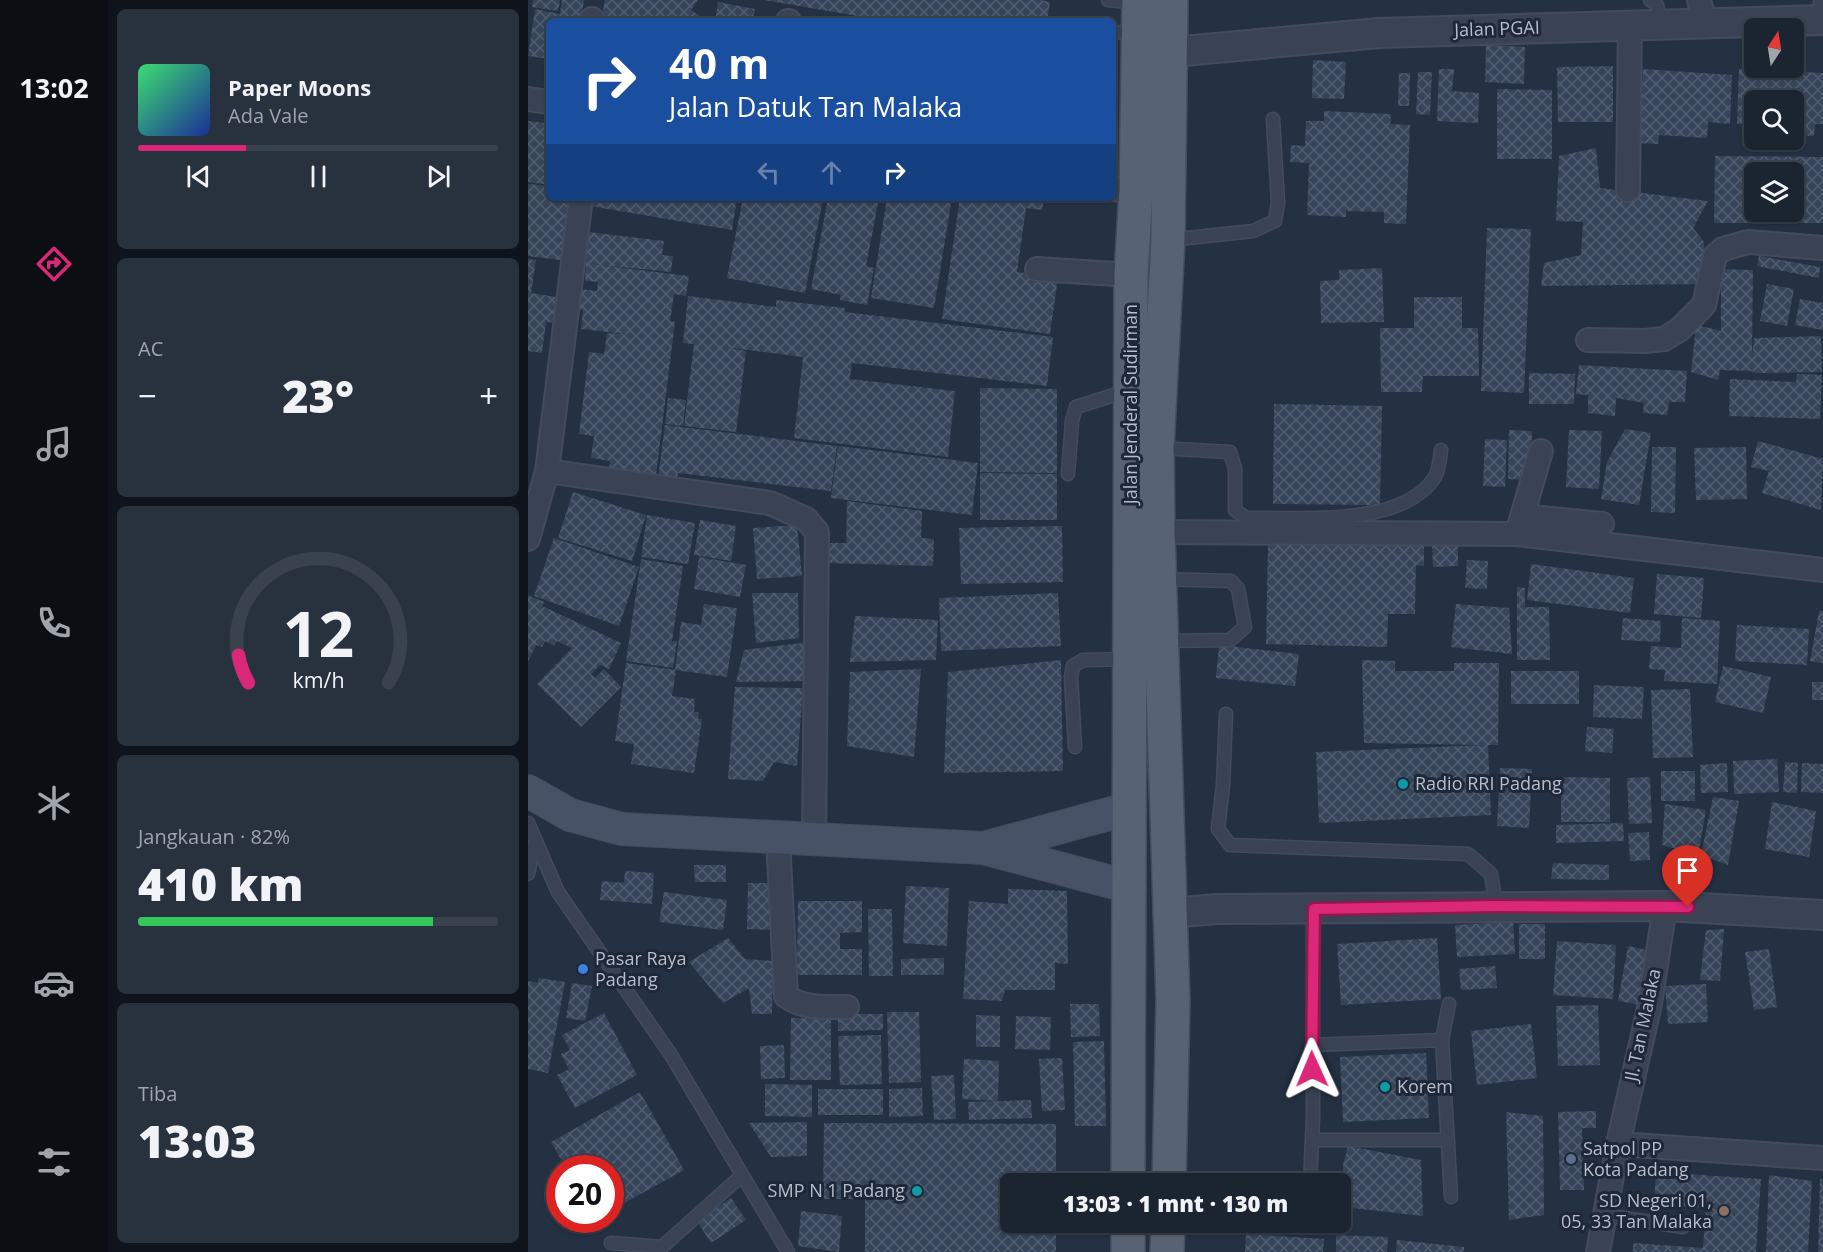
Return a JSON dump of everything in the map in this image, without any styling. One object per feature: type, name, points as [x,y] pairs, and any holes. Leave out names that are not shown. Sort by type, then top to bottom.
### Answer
[{"type":"main road","points":[[1169,1173],[1173,1001],[1168,913],[1157,448],[1168,240],[1171,0]]},
{"type":"main road","name":"Jalan Jenderal Sudirman","points":[[1128,14],[1124,190],[1131,275],[1130,659],[1127,809],[1130,887],[1128,1173]]},
{"type":"main road","points":[[528,791],[570,816],[622,829],[983,848],[1130,887]]},
{"type":"main road","points":[[983,848],[1127,809]]},
{"type":"main road","points":[[1128,1233],[1128,1252]]},
{"type":"main road","points":[[1167,1252],[1168,1233]]},
{"type":"street","name":"Jalan PGAI","points":[[1172,52],[1379,33],[1630,25],[1656,12],[1821,13]]},
{"type":"street","points":[[1628,190],[1630,25]]},
{"type":"street","points":[[528,99],[546,102]]},
{"type":"street","points":[[528,539],[547,471],[581,201]]},
{"type":"street","points":[[1588,340],[1664,339],[1679,330],[1704,305],[1715,256],[1723,249],[1748,242],[1823,248]]},
{"type":"street","points":[[1037,269],[1131,275]]},
{"type":"street","points":[[1520,525],[1541,451]]},
{"type":"street","points":[[547,471],[770,503],[806,519],[817,532],[814,840]]},
{"type":"street","points":[[1158,532],[1602,524]]},
{"type":"street","points":[[1520,525],[1823,570]]},
{"type":"street","points":[[778,838],[786,996],[793,1001],[818,1007],[848,1008]]},
{"type":"street","points":[[1168,913],[1218,909],[1665,906],[1823,915]]},
{"type":"street","name":"Jl. Tan Malaka","points":[[1598,1252],[1618,1144],[1650,1004],[1665,906]]},
{"type":"street","points":[[1618,1144],[1823,1158]]},
{"type":"lane","points":[[1168,240],[1253,231],[1275,221],[1278,203],[1273,119]]},
{"type":"lane","points":[[1068,474],[1072,421],[1076,407],[1131,390]]},
{"type":"lane","points":[[1157,448],[1230,452],[1235,468],[1235,510],[1246,518],[1375,514],[1413,498],[1421,491],[1436,476],[1441,450]]},
{"type":"lane","points":[[1159,579],[1231,581],[1238,589],[1245,627],[1230,640],[1162,641]]},
{"type":"lane","points":[[1075,747],[1071,678],[1073,666],[1083,660],[1130,659]]},
{"type":"lane","points":[[1226,714],[1224,786],[1218,829],[1230,845],[1468,854],[1491,874],[1496,906]]},
{"type":"lane","points":[[528,823],[558,892],[671,1055],[788,1252]]},
{"type":"lane","points":[[528,874],[535,842]]},
{"type":"lane","points":[[1310,1173],[1314,909]]},
{"type":"lane","points":[[1449,1004],[1442,1040],[1451,1197]]},
{"type":"lane","points":[[1312,1045],[1442,1040]]},
{"type":"lane","points":[[1312,1140],[1448,1140]]},
{"type":"lane","points":[[611,1243],[662,1247],[741,1176]]},
{"type":"lane","points":[[1604,1215],[1683,1227]]},
{"type":"building","points":[[533,0],[560,0],[558,11],[532,7]]},
{"type":"building","points":[[562,0],[584,0],[581,18],[546,18],[546,59],[528,56],[535,9],[560,14]]},
{"type":"building","points":[[605,0],[698,0],[691,10],[703,18],[602,18]]},
{"type":"building","points":[[764,0],[1041,0],[1050,2],[1047,18],[869,18]]},
{"type":"building","points":[[718,2],[755,9],[753,18],[715,18]]},
{"type":"building","points":[[1486,45],[1525,47],[1524,84],[1485,82]]},
{"type":"building","points":[[1313,60],[1346,62],[1344,99],[1312,98]]},
{"type":"building","points":[[1613,66],[1613,122],[1558,122],[1557,67]]},
{"type":"building","points":[[1439,69],[1454,69],[1452,91],[1479,93],[1478,123],[1437,121]]},
{"type":"building","points":[[1643,69],[1732,75],[1730,124],[1708,122],[1707,138],[1659,135],[1658,144],[1639,143]]},
{"type":"building","points":[[1739,69],[1744,69],[1744,78],[1804,78],[1804,72],[1823,73],[1823,124],[1815,124],[1814,136],[1804,136],[1804,90],[1744,90],[1744,124],[1737,124]]},
{"type":"building","points":[[1418,72],[1432,72],[1430,115],[1416,114]]},
{"type":"building","points":[[1399,73],[1410,73],[1409,106],[1398,106]]},
{"type":"building","points":[[1497,89],[1552,90],[1552,159],[1497,159]]},
{"type":"building","points":[[1324,111],[1391,114],[1390,124],[1410,125],[1406,224],[1384,223],[1384,212],[1346,211],[1346,217],[1307,215],[1309,163],[1290,162],[1291,145],[1305,146],[1306,121],[1324,121]]},
{"type":"building","points":[[544,118],[546,118],[546,185],[528,182],[528,121],[544,123]]},
{"type":"building","points":[[1596,148],[1600,188],[1708,201],[1693,228],[1704,242],[1705,284],[1541,286],[1544,263],[1581,255],[1583,222],[1556,221],[1559,156]]},
{"type":"building","points":[[1715,156],[1823,157],[1823,223],[1714,223]]},
{"type":"building","points":[[528,184],[546,186],[546,201],[577,201],[568,261],[528,256]]},
{"type":"building","points":[[591,201],[737,201],[732,230],[590,206]]},
{"type":"building","points":[[742,201],[822,201],[805,293],[727,278]]},
{"type":"building","points":[[827,201],[878,201],[866,266],[874,268],[867,305],[840,300],[841,295],[811,289]]},
{"type":"building","points":[[887,201],[952,201],[934,308],[871,298]]},
{"type":"building","points":[[960,201],[1044,201],[1042,210],[1026,208],[1017,272],[1058,277],[1050,334],[942,319]]},
{"type":"building","points":[[1487,228],[1531,229],[1524,393],[1481,391]]},
{"type":"building","points":[[588,232],[664,241],[662,255],[673,256],[671,272],[591,264],[689,276],[686,296],[674,294],[670,321],[675,322],[656,475],[609,469],[610,461],[591,458],[594,436],[579,434],[589,352],[604,354],[607,333],[634,335],[581,329],[583,310],[578,309],[581,289],[597,291],[598,282],[585,281]]},
{"type":"building","points":[[1759,256],[1820,267],[1819,278],[1757,266]]},
{"type":"building","points":[[528,259],[536,260],[531,293],[562,298],[558,323],[546,322],[542,353],[528,351]]},
{"type":"building","points":[[1382,268],[1384,322],[1321,323],[1320,281],[1339,280],[1339,270]]},
{"type":"building","points":[[1721,269],[1753,270],[1752,358],[1754,338],[1821,336],[1822,372],[1755,373],[1720,370],[1718,380],[1691,372],[1696,325],[1721,331]]},
{"type":"building","points":[[1767,284],[1794,289],[1787,326],[1760,321]]},
{"type":"building","points":[[688,296],[776,307],[776,300],[845,308],[845,312],[1053,337],[1047,386],[852,363],[850,379],[955,391],[948,457],[794,438],[803,357],[724,347],[746,351],[736,432],[684,426],[694,344],[683,343]]},
{"type":"building","points":[[1414,297],[1462,297],[1462,328],[1478,328],[1479,376],[1423,376],[1422,392],[1381,392],[1380,328],[1414,328]]},
{"type":"building","points":[[1800,299],[1823,303],[1823,330],[1795,325]]},
{"type":"building","points":[[1579,365],[1687,371],[1685,402],[1669,402],[1667,415],[1643,413],[1644,403],[1616,398],[1615,416],[1588,413],[1588,395],[1576,394]]},
{"type":"building","points":[[1529,373],[1575,374],[1574,404],[1529,404]]},
{"type":"building","points":[[1797,374],[1822,375],[1820,419],[1729,416],[1730,379],[1796,382]]},
{"type":"building","points":[[980,388],[1057,389],[1057,473],[980,472]]},
{"type":"building","points":[[668,398],[686,400],[683,426],[665,424]]},
{"type":"building","points":[[1274,404],[1382,406],[1380,505],[1273,504]]},
{"type":"building","points":[[665,425],[837,446],[831,491],[678,473],[677,480],[658,478]]},
{"type":"building","points":[[1625,429],[1651,433],[1639,505],[1601,499],[1607,462]]},
{"type":"building","points":[[1509,430],[1532,431],[1530,480],[1508,479]]},
{"type":"building","points":[[1569,430],[1602,431],[1599,489],[1566,487]]},
{"type":"building","points":[[1485,439],[1507,440],[1505,487],[1483,486]]},
{"type":"building","points":[[1758,441],[1823,459],[1821,510],[1762,493],[1769,471],[1751,467]]},
{"type":"building","points":[[838,446],[978,463],[972,515],[831,498]]},
{"type":"building","points":[[1652,447],[1676,447],[1675,513],[1651,512]]},
{"type":"building","points":[[1746,447],[1747,499],[1696,500],[1694,448]]},
{"type":"building","points":[[980,473],[1057,474],[1057,520],[980,520]]},
{"type":"building","points":[[573,492],[646,515],[632,561],[558,538]]},
{"type":"building","points":[[847,501],[922,511],[921,538],[934,539],[933,566],[827,563],[827,543],[846,543]]},
{"type":"building","points":[[647,515],[695,523],[688,564],[641,557]]},
{"type":"building","points":[[700,520],[736,526],[731,561],[694,555]]},
{"type":"building","points":[[797,525],[802,576],[757,579],[753,528]]},
{"type":"building","points":[[1062,526],[1063,582],[961,584],[959,528]]},
{"type":"building","points":[[554,538],[639,567],[619,626],[534,596]]},
{"type":"building","points":[[1268,540],[1424,544],[1424,566],[1416,565],[1415,614],[1388,614],[1387,647],[1266,644]]},
{"type":"building","points":[[1432,543],[1458,543],[1458,566],[1433,567]]},
{"type":"building","points":[[699,557],[746,565],[740,597],[694,589]]},
{"type":"building","points":[[641,559],[683,566],[672,641],[677,641],[673,668],[626,661]]},
{"type":"building","points":[[1467,560],[1488,561],[1487,589],[1465,588]]},
{"type":"building","points":[[1531,564],[1634,578],[1630,613],[1527,600]]},
{"type":"building","points":[[1657,574],[1704,578],[1701,618],[1654,614]]},
{"type":"building","points":[[1517,587],[1525,588],[1525,607],[1549,607],[1550,660],[1517,660]]},
{"type":"building","points":[[752,593],[798,593],[799,638],[756,643]]},
{"type":"building","points":[[1058,593],[1061,646],[941,651],[939,598]]},
{"type":"building","points":[[528,595],[544,602],[542,606],[621,643],[609,669],[600,665],[591,674],[595,678],[604,669],[621,687],[581,727],[537,684],[572,648],[557,641],[554,646],[545,641],[542,647],[536,645],[528,661]]},
{"type":"building","points":[[704,604],[737,608],[727,677],[675,670],[681,622],[701,625]]},
{"type":"building","points":[[1456,604],[1509,608],[1512,654],[1451,647]]},
{"type":"building","points":[[1819,611],[1823,611],[1823,663],[1810,661]]},
{"type":"building","points":[[855,616],[938,620],[936,660],[850,662]]},
{"type":"building","points":[[1623,618],[1661,621],[1660,642],[1621,640]]},
{"type":"building","points":[[1682,618],[1720,621],[1717,684],[1664,681],[1665,670],[1649,669],[1651,646],[1681,648]]},
{"type":"building","points":[[1737,625],[1809,629],[1807,665],[1735,661]]},
{"type":"building","points":[[810,642],[810,681],[736,682],[744,650]]},
{"type":"building","points":[[1219,645],[1299,654],[1295,686],[1216,678]]},
{"type":"building","points":[[1061,660],[1063,771],[944,773],[948,672]]},
{"type":"building","points":[[1362,660],[1395,661],[1395,671],[1454,671],[1454,663],[1499,663],[1498,745],[1488,745],[1491,815],[1319,823],[1316,752],[1485,745],[1364,743]]},
{"type":"building","points":[[626,663],[676,670],[672,696],[695,699],[694,712],[699,712],[698,719],[702,719],[694,773],[631,764],[634,744],[615,741]]},
{"type":"building","points":[[1723,666],[1771,677],[1763,713],[1715,702]]},
{"type":"building","points":[[921,669],[914,757],[847,746],[850,672]]},
{"type":"building","points":[[1511,671],[1579,671],[1579,704],[1511,704]]},
{"type":"building","points":[[1812,682],[1823,682],[1823,700],[1812,700]]},
{"type":"building","points":[[1594,685],[1644,687],[1642,719],[1593,717]]},
{"type":"building","points":[[735,687],[803,688],[797,766],[774,762],[763,781],[728,779]]},
{"type":"building","points":[[1690,689],[1693,757],[1653,758],[1651,690]]},
{"type":"building","points":[[1587,727],[1614,729],[1612,753],[1585,751]]},
{"type":"building","points":[[1777,759],[1779,792],[1734,794],[1733,761]]},
{"type":"building","points":[[1785,762],[1798,763],[1797,793],[1783,792]]},
{"type":"building","points":[[1727,763],[1728,792],[1701,793],[1700,765]]},
{"type":"building","points":[[1802,763],[1823,764],[1823,793],[1801,792]]},
{"type":"building","points":[[1500,768],[1532,769],[1529,828],[1497,826]]},
{"type":"building","points":[[1661,771],[1695,771],[1695,801],[1661,801]]},
{"type":"building","points":[[1561,777],[1610,778],[1610,822],[1561,822]]},
{"type":"building","points":[[1650,777],[1652,823],[1629,824],[1627,778]]},
{"type":"building","points":[[1713,797],[1739,801],[1728,865],[1701,855]]},
{"type":"building","points":[[1772,802],[1816,811],[1809,857],[1765,849]]},
{"type":"building","points":[[1665,804],[1706,810],[1698,855],[1662,845]]},
{"type":"building","points":[[1623,823],[1624,841],[1556,843],[1556,825]]},
{"type":"building","points":[[1649,832],[1650,860],[1630,861],[1628,833]]},
{"type":"building","points":[[1553,863],[1609,865],[1609,880],[1551,879]]},
{"type":"building","points":[[694,865],[726,865],[726,882],[695,882]]},
{"type":"building","points":[[625,871],[654,873],[652,904],[600,900],[602,881],[624,883]]},
{"type":"building","points":[[748,883],[773,883],[772,930],[747,929]]},
{"type":"building","points":[[906,886],[949,888],[947,946],[903,943]]},
{"type":"building","points":[[1008,889],[1067,891],[1068,964],[1055,963],[1055,990],[1005,990],[1002,1001],[963,999],[969,901],[1008,904]]},
{"type":"building","points":[[664,892],[727,900],[723,930],[659,922]]},
{"type":"building","points":[[798,901],[862,901],[862,932],[840,933],[840,949],[862,949],[862,975],[797,975]]},
{"type":"building","points":[[868,909],[892,909],[893,976],[869,976]]},
{"type":"building","points":[[1513,922],[1515,954],[1457,957],[1455,925]]},
{"type":"building","points":[[1519,924],[1545,924],[1545,959],[1519,959]]},
{"type":"building","points":[[1724,929],[1720,981],[1700,980],[1706,930]]},
{"type":"building","points":[[728,938],[745,959],[773,961],[772,1014],[752,1014],[749,988],[723,1003],[689,962]]},
{"type":"building","points":[[1437,938],[1441,999],[1341,1005],[1337,944]]},
{"type":"building","points":[[1557,941],[1616,945],[1613,999],[1553,995]]},
{"type":"building","points":[[1628,946],[1651,951],[1641,1005],[1618,1001]]},
{"type":"building","points":[[1769,949],[1777,1007],[1754,1010],[1745,952]]},
{"type":"building","points":[[944,958],[944,975],[901,975],[901,959]]},
{"type":"building","points":[[1495,966],[1497,988],[1461,990],[1459,969]]},
{"type":"building","points":[[539,978],[565,982],[548,1073],[528,1069],[528,981],[538,983]]},
{"type":"building","points":[[572,983],[592,986],[585,1021],[566,1018]]},
{"type":"building","points":[[1706,984],[1708,1022],[1668,1024],[1665,986]]},
{"type":"building","points":[[1070,1004],[1099,1004],[1100,1036],[1071,1037]]},
{"type":"building","points":[[1598,1005],[1600,1065],[1558,1066],[1556,1006]]},
{"type":"building","points":[[887,1012],[919,1012],[921,1082],[889,1083]]},
{"type":"building","points":[[604,1013],[637,1075],[575,1108],[557,1075],[569,1069],[561,1054],[570,1050],[562,1035]]},
{"type":"building","points":[[838,1014],[883,1014],[883,1030],[838,1031]]},
{"type":"building","points":[[976,1015],[1000,1016],[1000,1047],[976,1047]]},
{"type":"building","points":[[1016,1016],[1051,1017],[1050,1050],[1015,1049]]},
{"type":"building","points":[[791,1018],[831,1019],[831,1080],[790,1080]]},
{"type":"building","points":[[1531,1024],[1537,1078],[1477,1085],[1471,1031]]},
{"type":"building","points":[[881,1035],[882,1084],[840,1085],[838,1036]]},
{"type":"building","points":[[1104,1041],[1106,1126],[1075,1126],[1073,1042]]},
{"type":"building","points":[[784,1045],[785,1078],[761,1079],[760,1046]]},
{"type":"building","name":"Korem","points":[[1426,1053],[1429,1118],[1343,1122],[1340,1057]]},
{"type":"building","points":[[1062,1058],[1065,1110],[1042,1111],[1039,1059]]},
{"type":"building","points":[[964,1059],[999,1061],[998,1101],[962,1099]]},
{"type":"building","points":[[954,1075],[956,1119],[934,1120],[931,1076]]},
{"type":"building","points":[[765,1084],[812,1085],[812,1117],[765,1116]]},
{"type":"building","points":[[922,1088],[923,1116],[889,1117],[889,1089]]},
{"type":"building","points":[[818,1089],[883,1089],[883,1115],[818,1115]]},
{"type":"building","points":[[640,1092],[684,1170],[624,1203],[624,1155],[558,1155],[551,1142]]},
{"type":"building","points":[[1031,1100],[1032,1118],[969,1120],[968,1102]]},
{"type":"building","name":"Satpol PP Kota Padang","points":[[1596,1111],[1596,1128],[1582,1128],[1584,1190],[1560,1190],[1558,1112]]},
{"type":"building","points":[[1506,1112],[1543,1116],[1544,1215],[1509,1220]]},
{"type":"building","points":[[807,1122],[807,1156],[771,1157],[749,1123]]},
{"type":"building","name":"SMP N 1 Padang","points":[[824,1123],[1056,1124],[1056,1173],[1000,1173],[1000,1233],[1056,1233],[1056,1252],[865,1252],[865,1199],[823,1199]]},
{"type":"building","points":[[1348,1146],[1421,1160],[1423,1216],[1351,1208],[1351,1173],[1343,1173]]},
{"type":"building","points":[[1656,1172],[1761,1179],[1756,1252],[1633,1252],[1633,1243],[1703,1248],[1706,1208],[1654,1204]]},
{"type":"building","points":[[1769,1175],[1812,1181],[1808,1252],[1766,1252]]},
{"type":"building","points":[[1820,1179],[1823,1179],[1823,1252],[1818,1252]]},
{"type":"building","points":[[731,1198],[746,1220],[711,1243],[697,1221]]},
{"type":"building","points":[[801,1211],[842,1216],[839,1252],[798,1246]]},
{"type":"building","points":[[1246,1234],[1324,1239],[1323,1252],[1245,1252]]},
{"type":"building","points":[[1336,1235],[1388,1237],[1387,1252],[1336,1252]]},
{"type":"building","points":[[1397,1240],[1464,1247],[1464,1252],[1396,1252]]},
{"type":"place","name":"Radio RRI Padang","points":[[1403,784]]},
{"type":"place","name":"Pasar Raya Padang","points":[[583,969]]},
{"type":"place","name":"Korem","points":[[1385,1087]]},
{"type":"place","name":"Satpol PP Kota Padang","points":[[1571,1159]]},
{"type":"place","name":"SMP N 1 Padang","points":[[917,1191]]},
{"type":"place","name":"SD Negeri 01, 05, 33 Tan Malaka","points":[[1724,1211]]},
{"type":"route","points":[[1312,1069],[1314,909],[1496,906],[1688,907]]}]
